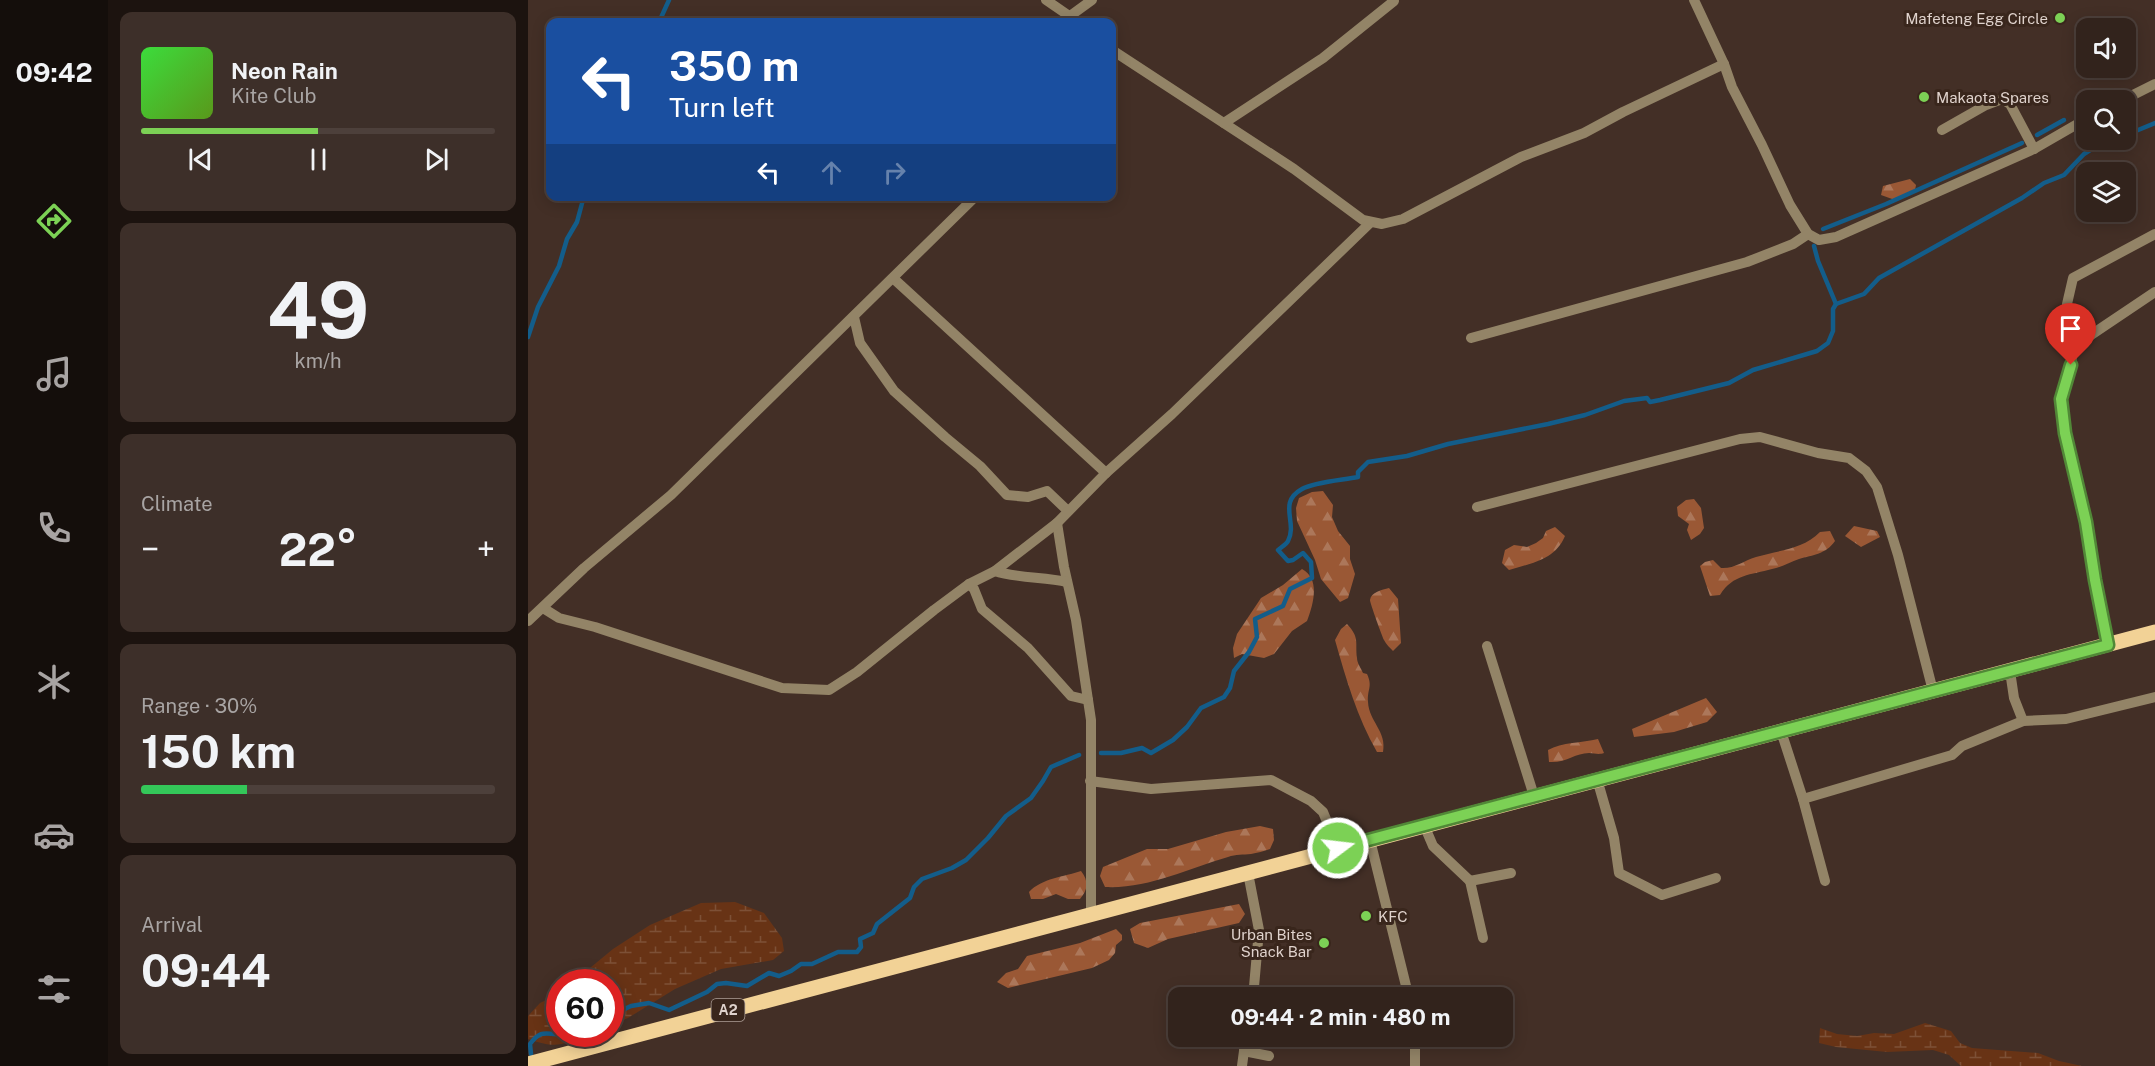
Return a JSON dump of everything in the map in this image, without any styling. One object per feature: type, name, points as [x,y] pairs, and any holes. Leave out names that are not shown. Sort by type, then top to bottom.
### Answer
[{"type":"main road","name":"A2","points":[[528,1064],[2155,632]]},
{"type":"street","points":[[1046,0],[1073,18]]},
{"type":"street","points":[[1075,18],[1092,0]]},
{"type":"street","points":[[1694,0],[1724,64],[1732,87],[1790,205],[1808,234],[1820,240],[1836,237],[2034,148],[2076,125]]},
{"type":"street","points":[[1224,123],[1323,58],[1394,1]]},
{"type":"street","points":[[1116,55],[1224,123],[1370,223],[1382,224],[1403,219],[1521,157],[1584,133],[1623,111],[1724,64]]},
{"type":"street","points":[[2136,94],[2155,84]]},
{"type":"street","points":[[1942,130],[1986,105],[2002,99],[2010,104],[2034,148]]},
{"type":"street","points":[[528,621],[584,568],[671,495],[971,201]]},
{"type":"street","points":[[543,608],[559,618],[595,627],[782,688],[829,690],[857,672],[969,584],[995,571],[1056,523],[1370,223]]},
{"type":"street","points":[[1471,338],[1747,262],[1793,244],[1808,234]]},
{"type":"street","points":[[2108,645],[2086,522],[2065,433],[2061,399],[2071,365],[2073,345],[2067,304],[2073,278],[2155,234]]},
{"type":"street","points":[[894,279],[1106,473]]},
{"type":"street","points":[[2073,345],[2155,292]]},
{"type":"street","points":[[854,317],[860,343],[894,391],[980,466],[1007,495],[1028,497],[1047,491],[1068,511]]},
{"type":"street","points":[[1477,507],[1740,439],[1760,437],[1850,459],[1866,471],[1877,487],[1898,555],[1933,691]]},
{"type":"street","points":[[1056,523],[1076,620],[1091,720],[1091,916]]},
{"type":"street","points":[[995,571],[1067,582]]},
{"type":"street","points":[[969,584],[974,589],[982,609],[1028,648],[1071,696],[1088,700]]},
{"type":"street","points":[[1487,646],[1534,796]]},
{"type":"street","points":[[2010,671],[2014,698],[2023,721]]},
{"type":"street","points":[[1803,799],[1952,754],[1962,746],[2023,721],[2066,719],[2155,697]]},
{"type":"street","points":[[1781,731],[1803,799],[1825,881]]},
{"type":"street","points":[[1597,779],[1614,838],[1619,873],[1662,895],[1716,878]]},
{"type":"street","points":[[1090,781],[1151,789],[1271,780],[1311,801],[1323,812],[1338,848]]},
{"type":"street","points":[[1425,825],[1433,846],[1470,880],[1483,938]]},
{"type":"street","points":[[1370,840],[1406,987]]},
{"type":"street","points":[[1248,873],[1258,930],[1254,987]]},
{"type":"street","points":[[1470,880],[1511,873]]},
{"type":"street","points":[[1242,1066],[1245,1047]]},
{"type":"street","points":[[1415,1047],[1415,1066]]},
{"type":"street","points":[[1244,1051],[1269,1056]]},
{"type":"green space","points":[[1910,179],[1916,185],[1915,190],[1895,200],[1881,195],[1883,186]]},
{"type":"green space","points":[[1323,491],[1333,505],[1332,517],[1338,531],[1350,546],[1350,559],[1355,574],[1348,598],[1340,602],[1321,579],[1297,521],[1296,508],[1299,498],[1312,492]]},
{"type":"green space","points":[[1694,499],[1701,508],[1704,528],[1691,540],[1687,530],[1689,524],[1678,516],[1677,507],[1686,500]]},
{"type":"green space","points":[[1854,526],[1877,531],[1880,537],[1861,547],[1845,536]]},
{"type":"green space","points":[[1555,527],[1565,536],[1561,544],[1549,555],[1509,570],[1502,563],[1505,550],[1514,545],[1527,547],[1536,543],[1543,538],[1546,531]]},
{"type":"green space","points":[[1830,531],[1835,541],[1823,551],[1776,568],[1743,576],[1731,583],[1720,595],[1710,596],[1700,566],[1705,562],[1713,560],[1721,568],[1730,567],[1756,557],[1790,549],[1806,543],[1820,532]]},
{"type":"green space","points":[[1302,569],[1308,573],[1314,586],[1307,621],[1292,631],[1274,654],[1264,658],[1242,654],[1234,658],[1233,648],[1237,634],[1261,598],[1283,585]]},
{"type":"green space","points":[[1389,588],[1398,599],[1401,643],[1393,651],[1384,640],[1370,600],[1375,593]]},
{"type":"green space","points":[[1347,624],[1356,640],[1358,664],[1369,678],[1369,709],[1382,738],[1383,752],[1377,752],[1358,711],[1335,640]]},
{"type":"green space","points":[[1706,698],[1717,712],[1707,722],[1674,732],[1634,737],[1632,729]]},
{"type":"green space","points":[[1598,739],[1604,753],[1584,753],[1561,761],[1549,762],[1548,750],[1554,747]]},
{"type":"green space","points":[[1260,826],[1273,829],[1274,840],[1270,849],[1231,856],[1137,885],[1105,887],[1100,876],[1103,867],[1147,849],[1168,849],[1226,832]]},
{"type":"green space","points":[[1081,871],[1086,885],[1085,892],[1080,899],[1068,899],[1056,894],[1043,899],[1031,899],[1029,892],[1034,887],[1054,878]]},
{"type":"green space","points":[[735,902],[764,913],[782,938],[784,951],[773,960],[721,969],[675,989],[624,1020],[624,969],[589,969],[613,949],[650,925],[701,903]]},
{"type":"green space","points":[[1239,904],[1245,914],[1239,923],[1168,939],[1148,948],[1134,943],[1130,929],[1140,923]]},
{"type":"green space","points":[[1116,929],[1122,935],[1122,940],[1116,945],[1115,953],[1109,960],[1092,968],[1008,988],[997,982],[1006,973],[1018,969],[1027,956],[1080,943]]},
{"type":"green space","points":[[546,1000],[546,1044],[528,1039],[528,1016],[540,1003]]},
{"type":"green space","points":[[1925,1023],[1951,1031],[1960,1043],[1972,1048],[2038,1053],[2082,1066],[1961,1066],[1949,1055],[1933,1050],[1887,1052],[1819,1043],[1820,1028],[1837,1034],[1857,1036],[1874,1033],[1894,1034]]},
{"type":"waterway","points":[[661,18],[669,0]]},
{"type":"waterway","points":[[2037,135],[2064,120]]},
{"type":"waterway","points":[[2136,131],[2155,123]]},
{"type":"waterway","points":[[1823,229],[1886,204],[2022,143]]},
{"type":"waterway","points":[[1101,753],[1121,753],[1142,748],[1151,753],[1173,740],[1187,727],[1201,708],[1224,697],[1230,688],[1234,671],[1257,637],[1255,619],[1283,606],[1290,589],[1312,578],[1311,562],[1303,553],[1288,561],[1278,550],[1287,542],[1290,534],[1291,500],[1302,489],[1321,483],[1358,477],[1358,472],[1368,462],[1407,456],[1448,444],[1548,424],[1585,415],[1624,401],[1647,398],[1650,402],[1729,383],[1753,370],[1817,351],[1828,343],[1833,331],[1833,309],[1836,304],[1864,294],[1879,278],[2022,198],[2044,183],[2064,175],[2090,150]]},
{"type":"waterway","points":[[528,337],[538,307],[559,266],[567,239],[577,222],[583,201]]},
{"type":"waterway","points":[[1814,246],[1836,304]]},
{"type":"waterway","points":[[624,1009],[649,1003],[669,1010],[707,992],[717,984],[747,986],[769,973],[779,976],[801,964],[812,964],[838,952],[857,952],[861,947],[860,939],[873,933],[877,924],[910,898],[914,887],[922,879],[966,860],[1006,816],[1031,798],[1051,767],[1079,755]]},
{"type":"waterway","points":[[531,1054],[530,1044],[538,1036],[546,1033]]},
{"type":"place","name":"Mafeteng Egg Circle","points":[[2060,18]]},
{"type":"place","name":"Makaota Spares","points":[[1924,97]]},
{"type":"place","name":"KFC","points":[[1366,916]]},
{"type":"place","name":"Urban Bites Snack Bar","points":[[1324,943]]},
{"type":"route","points":[[1338,848],[2108,645],[2086,522],[2065,433],[2061,399],[2071,365]]}]
